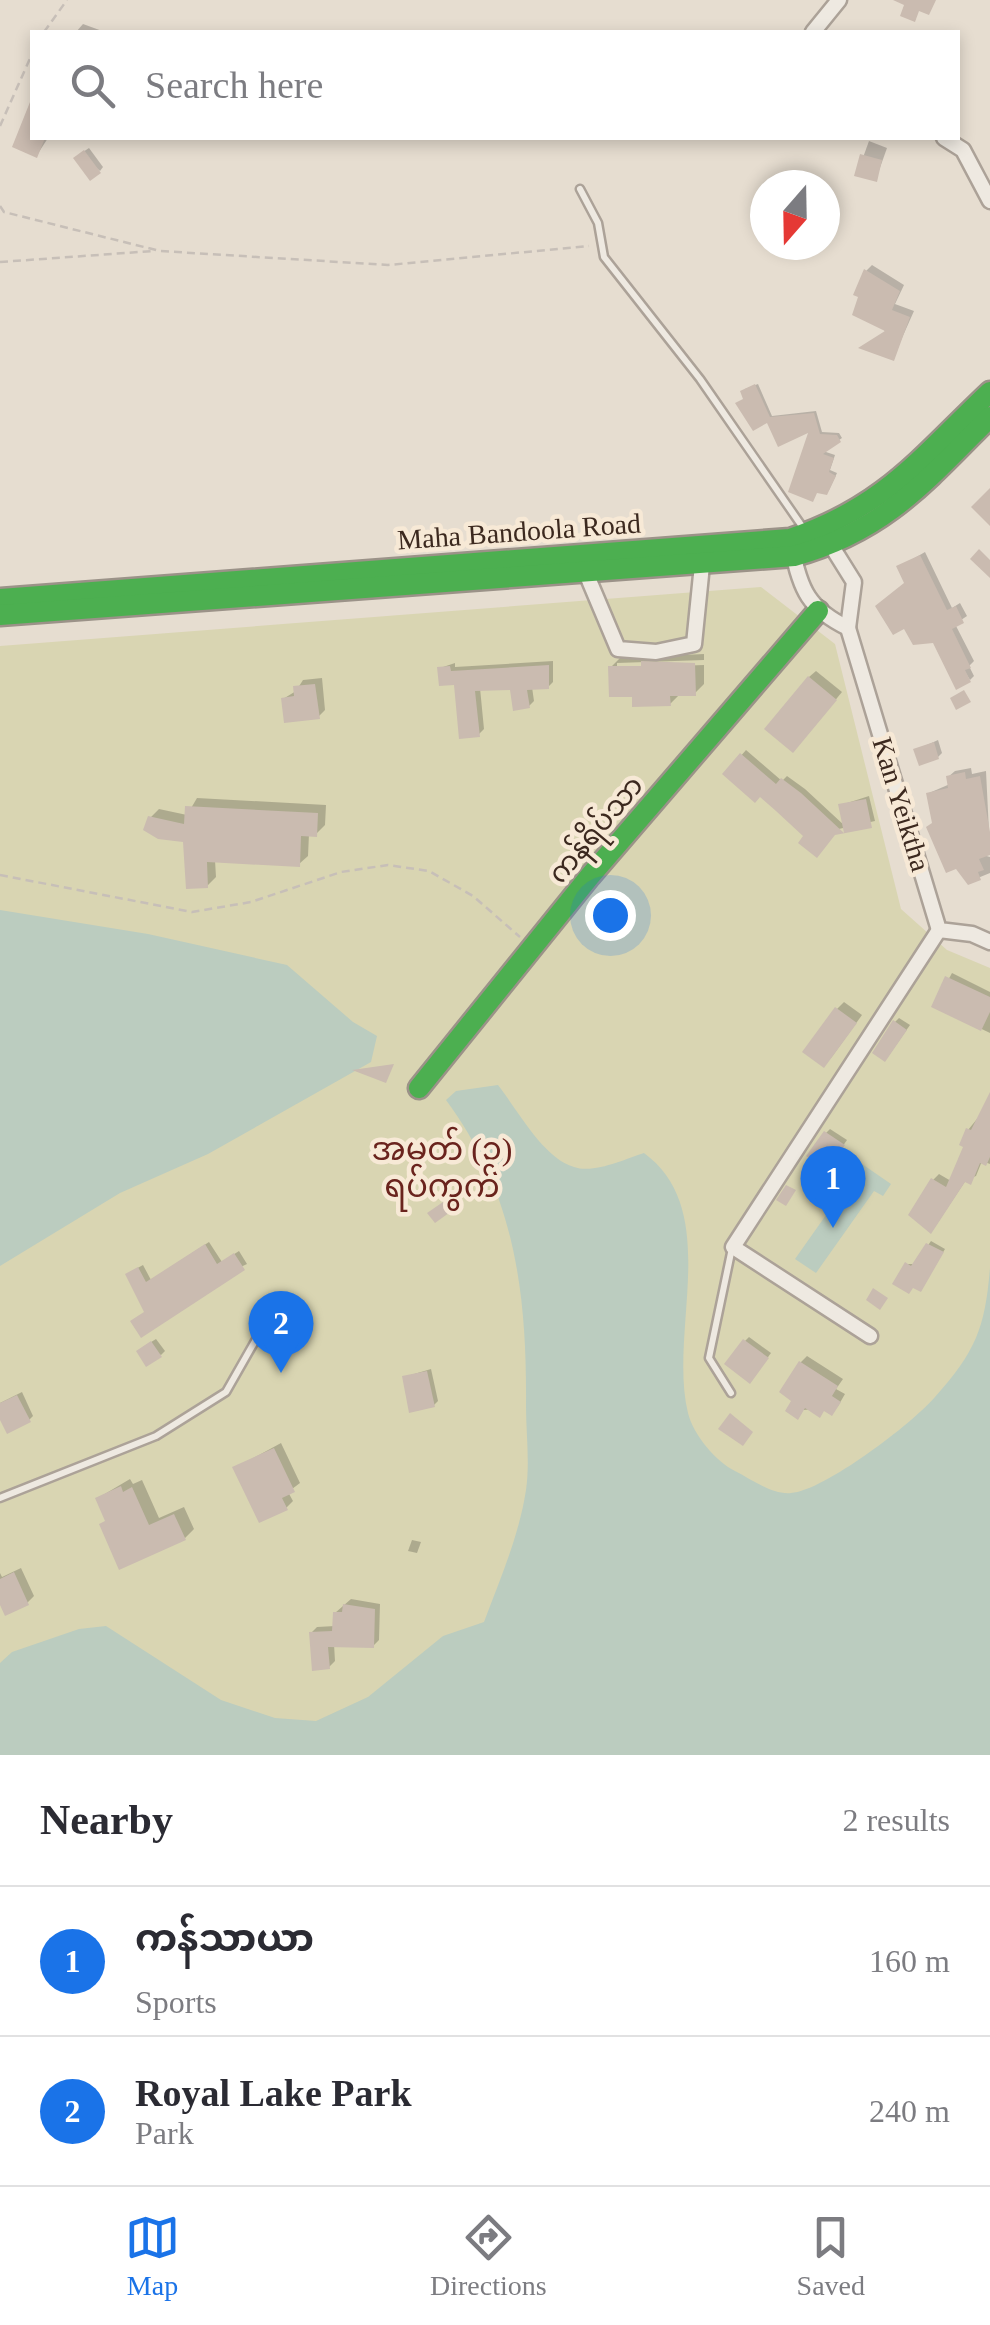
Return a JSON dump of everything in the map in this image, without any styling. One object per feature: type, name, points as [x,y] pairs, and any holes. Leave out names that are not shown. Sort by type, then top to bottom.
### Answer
[{"type":"main road","name":"Maha Bandoola Road","points":[[0,599],[810,543],[879,502],[990,392]]},
{"type":"main road","name":"Maha Bandoola Road","points":[[0,614],[702,565],[810,543],[887,520],[990,417]]},
{"type":"main road","name":"ကန်ရိပ်သာ","points":[[419,1088],[532,948],[818,611]]},
{"type":"street","points":[[814,30],[839,0]]},
{"type":"street","points":[[947,140],[963,150],[990,201]]},
{"type":"street","points":[[810,543],[854,582],[848,628],[818,611],[798,584],[810,543]]},
{"type":"street","points":[[586,573],[618,648],[623,652],[656,652],[694,644],[702,565]]},
{"type":"street","name":"Kan Yeiktha","points":[[848,628],[940,930]]},
{"type":"street","points":[[870,1336],[733,1247],[940,930],[972,934],[990,942]]},
{"type":"lane","points":[[580,189],[598,223],[604,257],[700,380],[810,543]]},
{"type":"lane","points":[[731,1393],[709,1358],[733,1247]]},
{"type":"lane","points":[[0,1498],[156,1436],[226,1392],[263,1327]]},
{"type":"path","points":[[45,30],[67,0]]},
{"type":"path","points":[[0,126],[30,58]]},
{"type":"path","points":[[0,206],[4,212],[160,250]]},
{"type":"path","points":[[0,262],[160,250],[388,265],[602,245]]},
{"type":"path","points":[[0,875],[192,912],[251,902],[340,872],[388,865],[429,871],[473,896],[532,948]]},
{"type":"shaded area","points":[[761,587],[835,644],[901,909],[947,950],[990,968],[990,1755],[0,1755],[0,646]]},
{"type":"shaded area","points":[[0,910],[148,934],[287,965],[353,1022],[377,1036],[371,1062],[208,1154],[120,1193],[0,1266]]},
{"type":"shaded area","points":[[498,1085],[541,1143],[563,1162],[591,1169],[644,1153],[668,1177],[681,1207],[687,1239],[684,1381],[688,1413],[700,1438],[720,1461],[769,1489],[791,1493],[824,1481],[867,1454],[924,1409],[960,1366],[976,1338],[990,1268],[990,1755],[0,1755],[0,1663],[12,1652],[79,1629],[106,1626],[221,1700],[275,1718],[316,1721],[368,1697],[443,1636],[484,1622],[514,1541],[526,1490],[524,1324],[502,1208],[488,1171],[446,1100],[456,1091]]},
{"type":"shaded area","points":[[862,1164],[891,1184],[883,1196],[874,1191],[816,1273],[795,1259]]},
{"type":"building","points":[[893,0],[936,0],[929,15],[919,11],[915,22],[900,16],[904,5]]},
{"type":"building","points":[[30,102],[30,140],[44,140],[37,158],[12,147]]},
{"type":"building","points":[[84,150],[101,173],[90,181],[73,158]]},
{"type":"building","points":[[860,154],[882,160],[877,182],[854,176]]},
{"type":"building","points":[[864,269],[900,291],[892,310],[910,317],[894,361],[858,348],[885,331],[852,315],[858,297],[853,295]]},
{"type":"building","points":[[755,384],[770,417],[814,413],[820,434],[837,435],[841,442],[823,454],[834,458],[829,472],[836,476],[827,495],[817,493],[813,502],[788,492],[808,433],[778,447],[767,423],[753,431],[735,403],[743,399],[740,391]]},
{"type":"building","points":[[990,488],[990,526],[971,507]]},
{"type":"building","points":[[979,549],[990,560],[990,578],[970,559]]},
{"type":"building","points":[[920,555],[947,610],[956,606],[964,623],[952,629],[971,668],[965,670],[971,682],[956,690],[933,643],[913,645],[904,629],[893,635],[875,606],[904,583],[896,566]]},
{"type":"building","points":[[641,661],[695,663],[696,696],[670,696],[671,706],[632,707],[632,697],[609,697],[608,666],[641,666]]},
{"type":"building","points":[[549,665],[549,689],[527,690],[530,708],[513,711],[510,690],[475,691],[480,737],[459,739],[454,685],[439,686],[437,667],[450,666],[451,671]]},
{"type":"building","points":[[808,676],[837,700],[793,753],[764,729]]},
{"type":"building","points":[[315,684],[320,719],[284,723],[281,698],[294,696],[293,686]]},
{"type":"building","points":[[964,690],[971,702],[956,710],[950,698]]},
{"type":"building","points":[[934,742],[939,759],[919,766],[913,749]]},
{"type":"building","points":[[740,753],[776,784],[781,778],[801,793],[844,833],[838,804],[866,799],[872,828],[835,835],[817,858],[798,843],[803,836],[776,811],[760,797],[755,803],[722,774]]},
{"type":"building","points":[[965,772],[966,779],[980,776],[990,832],[990,855],[979,859],[984,870],[978,872],[981,880],[968,885],[956,869],[946,873],[926,827],[932,823],[926,793],[948,788],[946,776]]},
{"type":"building","points":[[185,806],[318,813],[317,837],[301,836],[300,867],[207,862],[208,888],[186,889],[183,842],[158,839],[143,830],[148,816],[184,824]]},
{"type":"building","points":[[945,976],[990,997],[990,1012],[981,1031],[931,1007]]},
{"type":"building","points":[[835,1007],[857,1023],[824,1068],[802,1052]]},
{"type":"building","points":[[893,1020],[907,1030],[885,1062],[872,1053]]},
{"type":"building","points":[[394,1064],[386,1083],[352,1070]]},
{"type":"building","points":[[990,1092],[990,1157],[986,1166],[980,1163],[971,1185],[965,1182],[931,1234],[908,1215],[931,1178],[946,1187],[963,1147],[959,1145],[966,1128],[971,1130]]},
{"type":"building","points":[[824,1131],[845,1145],[827,1171],[806,1156]]},
{"type":"building","points":[[786,1185],[796,1190],[786,1206],[776,1200]]},
{"type":"building","points":[[446,1200],[453,1210],[435,1223],[427,1213]]},
{"type":"building","points":[[926,1243],[944,1252],[921,1292],[913,1288],[909,1294],[892,1284],[905,1262],[911,1266]]},
{"type":"building","points":[[205,1244],[217,1264],[234,1253],[245,1270],[141,1338],[130,1321],[144,1312],[125,1274],[138,1267],[146,1282]]},
{"type":"building","points":[[873,1288],[888,1298],[880,1310],[866,1300]]},
{"type":"building","points":[[743,1339],[769,1358],[750,1384],[724,1364]]},
{"type":"building","points":[[151,1341],[162,1357],[146,1367],[136,1351]]},
{"type":"building","points":[[799,1361],[838,1386],[832,1396],[841,1402],[832,1416],[824,1411],[820,1418],[805,1408],[798,1420],[785,1411],[791,1401],[779,1392]]},
{"type":"building","points":[[427,1371],[435,1407],[409,1413],[402,1376]]},
{"type":"building","points":[[17,1395],[31,1422],[7,1434],[0,1420],[0,1403]]},
{"type":"building","points":[[730,1413],[753,1432],[743,1446],[718,1429]]},
{"type":"building","points":[[274,1448],[295,1492],[282,1498],[288,1510],[259,1523],[232,1467]]},
{"type":"building","points":[[121,1486],[123,1492],[132,1487],[149,1525],[174,1514],[186,1540],[119,1570],[99,1524],[105,1521],[95,1498]]},
{"type":"building","points":[[14,1572],[29,1605],[5,1616],[0,1605],[0,1579]]},
{"type":"building","points":[[343,1604],[375,1609],[374,1648],[328,1647],[330,1669],[312,1671],[309,1632],[332,1631],[333,1612],[342,1612]]},
{"type":"traffic: fast","points":[[0,599],[790,539],[877,496],[990,392]]},
{"type":"traffic: fast","points":[[0,615],[794,556],[854,533],[879,518],[924,483],[990,417]]},
{"type":"traffic: fast","points":[[419,1088],[590,876],[818,611]]},
{"type":"place","name":"ကန်သာယာ","points":[[833,1228]]},
{"type":"place","name":"Royal Lake Park","points":[[281,1373]]},
{"type":"district","name":"အမှတ် (၃) ရပ်ကွက်","points":[[442,1168]]}]
